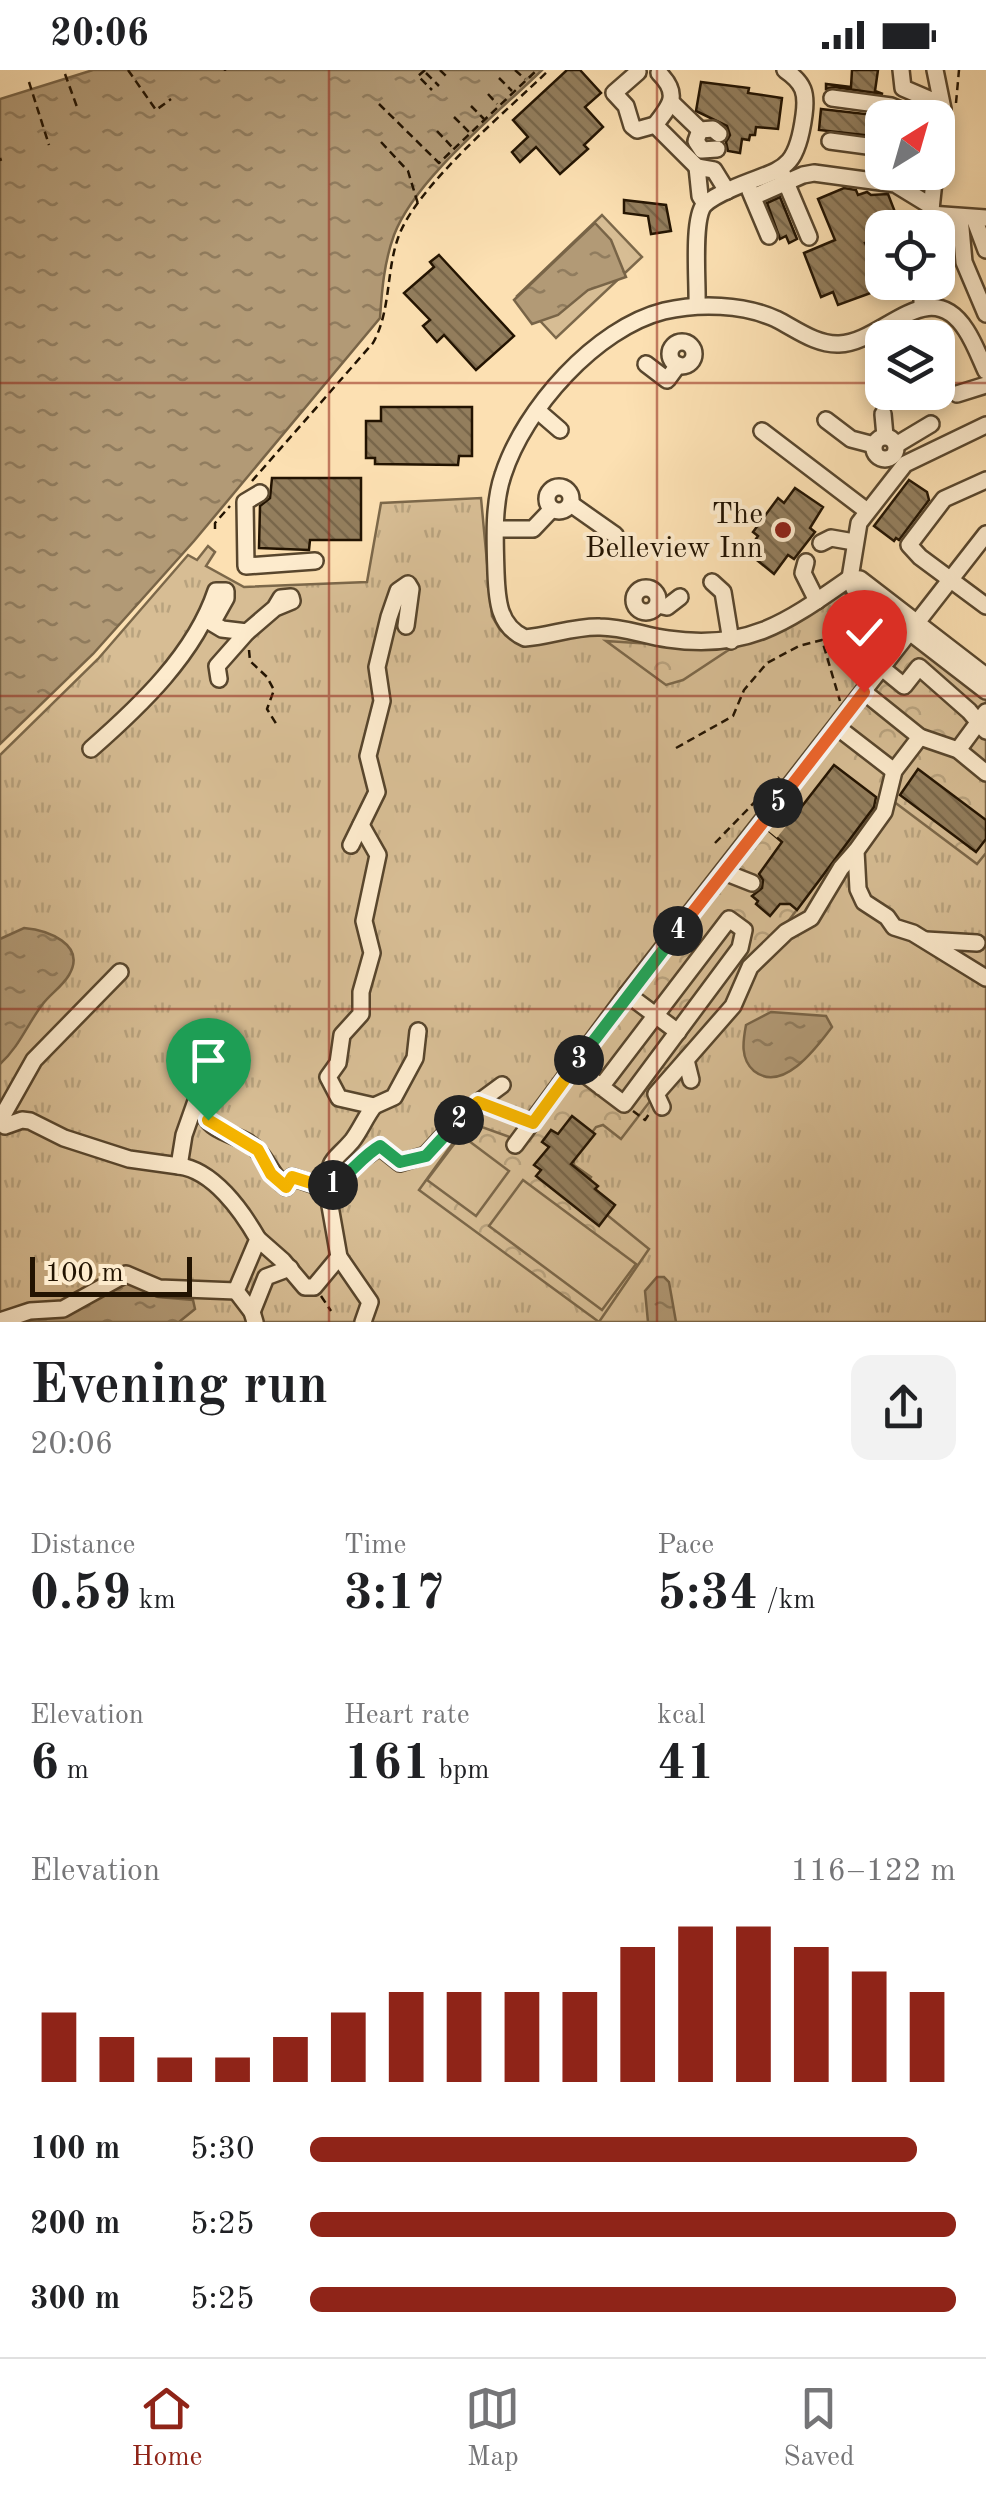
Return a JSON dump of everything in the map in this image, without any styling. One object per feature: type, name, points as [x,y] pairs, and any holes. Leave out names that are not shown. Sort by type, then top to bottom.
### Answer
[{"type":"street","points":[[783,176],[800,145],[807,95],[800,82],[785,70]]},
{"type":"street","points":[[901,70],[904,88],[931,100]]},
{"type":"street","points":[[600,107],[638,72]]},
{"type":"street","points":[[915,92],[928,86],[935,73]]},
{"type":"street","points":[[935,73],[938,100]]},
{"type":"street","points":[[614,94],[626,106],[632,126],[638,130],[656,125],[672,103],[673,94],[659,74]]},
{"type":"street","points":[[832,98],[865,103]]},
{"type":"street","points":[[672,103],[700,130],[713,129],[718,142]]},
{"type":"street","points":[[656,125],[697,167],[714,170],[727,191]]},
{"type":"street","points":[[830,141],[865,146]]},
{"type":"street","points":[[697,167],[700,196],[705,204]]},
{"type":"street","points":[[698,305],[699,222],[705,204],[727,191],[750,190],[783,176],[814,174],[886,181],[922,210]]},
{"type":"street","points":[[783,176],[809,237]]},
{"type":"street","points":[[750,190],[770,236]]},
{"type":"street","points":[[974,218],[986,250]]},
{"type":"street","points":[[974,218],[964,262],[986,314]]},
{"type":"street","points":[[922,300],[922,306]]},
{"type":"street","points":[[850,578],[773,629],[731,641],[700,642],[595,626],[524,638],[505,624],[496,584],[503,475],[557,386],[611,335],[633,322],[668,310],[698,305],[740,309],[771,317],[810,337],[834,344],[854,343],[872,336],[922,306],[942,309],[966,329],[986,371]]},
{"type":"street","points":[[646,364],[667,380],[678,365],[670,352],[680,342],[668,310]]},
{"type":"street","points":[[957,394],[986,385]]},
{"type":"street","points":[[538,412],[560,430]]},
{"type":"street","points":[[883,414],[891,449],[859,523],[850,578],[854,589],[986,676]]},
{"type":"street","points":[[826,420],[851,439],[891,449],[986,425]]},
{"type":"street","points":[[891,449],[931,424]]},
{"type":"street","points":[[762,431],[867,511]]},
{"type":"street","points":[[986,480],[944,499],[909,545],[986,606]]},
{"type":"street","points":[[254,490],[245,502],[246,566],[315,561]]},
{"type":"street","points":[[497,529],[534,528],[552,510],[562,512],[570,504],[615,535]]},
{"type":"street","points":[[515,1145],[743,847],[791,775],[837,728],[986,534]]},
{"type":"street","points":[[821,544],[832,538],[854,542]]},
{"type":"street","points":[[806,562],[804,574],[817,601]]},
{"type":"street","points":[[712,582],[723,592],[731,641]]},
{"type":"street","points":[[350,845],[378,787],[368,756],[382,701],[378,667],[398,591],[408,584],[411,589],[406,626]]},
{"type":"street","points":[[91,749],[154,692],[198,627],[216,591],[226,592],[226,598],[212,623],[248,638]]},
{"type":"street","points":[[637,632],[650,608],[672,605],[680,597]]},
{"type":"street","points":[[219,679],[218,666],[275,608]]},
{"type":"street","points":[[913,628],[986,691]]},
{"type":"street","points":[[882,668],[904,686],[919,667],[983,722],[958,750]]},
{"type":"street","points":[[864,692],[920,737],[958,750],[986,773]]},
{"type":"street","points":[[837,728],[894,771]]},
{"type":"street","points":[[659,1103],[662,1085],[733,1006],[750,967],[786,932],[811,918],[841,868],[884,812],[894,771],[920,737]]},
{"type":"street","points":[[791,775],[793,806]]},
{"type":"street","points":[[361,825],[378,856],[364,921],[372,952],[361,992],[360,1014],[342,1035],[338,1063],[328,1077],[339,1098],[374,1106]]},
{"type":"street","points":[[743,847],[771,832]]},
{"type":"street","points":[[856,852],[858,889],[864,902],[894,926],[918,936],[986,978]]},
{"type":"street","points":[[724,872],[752,883]]},
{"type":"street","points":[[575,1067],[601,1087],[624,1104],[740,948],[744,930],[729,919],[601,1087]]},
{"type":"street","points":[[918,936],[976,942]]},
{"type":"street","points":[[120,972],[34,1060],[9,1102],[2,1122],[5,1126],[30,1121],[64,1138],[129,1159],[192,1168],[209,1178],[246,1218],[258,1240],[305,1287],[314,1288],[339,1256]]},
{"type":"street","points":[[627,994],[678,1032]]},
{"type":"street","points":[[364,1322],[370,1302],[339,1256],[327,1188],[328,1169],[374,1106],[398,1092],[418,1047],[418,1030]]},
{"type":"street","points":[[709,1036],[712,1058]]},
{"type":"street","points":[[686,1060],[692,1080]]},
{"type":"street","points":[[179,1166],[184,1135],[196,1101],[217,1128],[258,1150],[271,1174],[286,1187],[292,1177],[327,1188],[380,1146],[400,1162],[426,1156],[478,1102],[502,1085]]},
{"type":"street","points":[[236,1291],[258,1240]]},
{"type":"street","points":[[246,1264],[266,1276],[290,1268]]},
{"type":"street","points":[[0,1320],[30,1311],[63,1309],[126,1274],[159,1288],[236,1291]]},
{"type":"street","points":[[254,1317],[266,1276]]},
{"type":"street","points":[[236,1291],[254,1317]]},
{"type":"path","points":[[128,70],[156,110],[170,99]]},
{"type":"path","points":[[432,90],[418,76],[424,70],[439,86]]},
{"type":"path","points":[[440,70],[448,78]]},
{"type":"path","points":[[515,70],[526,80]]},
{"type":"path","points":[[379,104],[439,163],[536,70]]},
{"type":"path","points":[[254,490],[373,343],[384,320],[388,273],[399,234],[426,190],[549,70]]},
{"type":"path","points":[[66,74],[77,108]]},
{"type":"path","points":[[499,78],[513,92]]},
{"type":"path","points":[[29,82],[49,144]]},
{"type":"path","points":[[488,94],[499,106]]},
{"type":"path","points":[[470,106],[484,120]]},
{"type":"path","points":[[454,117],[470,134]]},
{"type":"path","points":[[437,131],[454,149]]},
{"type":"path","points":[[381,142],[408,172],[418,204]]},
{"type":"path","points":[[215,529],[215,523],[237,499]]},
{"type":"path","points":[[248,638],[250,661],[274,690],[267,710],[278,725]]},
{"type":"path","points":[[676,748],[733,716],[744,690],[768,664],[800,646],[822,640],[840,702]]},
{"type":"path","points":[[715,843],[791,775]]},
{"type":"path","points":[[478,1102],[533,1123]]},
{"type":"path","points":[[624,1104],[645,1120],[659,1103]]},
{"type":"path","points":[[314,1288],[332,1311]]},
{"type":"green space","points":[[602,215],[642,257],[556,338],[517,296]]},
{"type":"green space","points":[[481,498],[492,616],[500,630],[511,638],[597,631],[715,646],[843,592],[986,699],[986,1322],[0,1322],[0,755],[98,659],[188,555],[197,560],[208,546],[215,552],[206,566],[244,587],[367,582],[381,503]]},
{"type":"green space","points":[[883,620],[986,698],[986,853],[977,864],[885,795],[621,1139],[603,1125],[596,1127],[574,1157],[574,1165],[591,1177],[580,1193],[649,1249],[599,1322],[419,1190],[468,1122],[515,1139],[891,644]]},
{"type":"green space","points":[[606,641],[730,649],[683,680],[666,685]]},
{"type":"green space","points":[[461,1135],[509,1171],[476,1216],[427,1180]]},
{"type":"green space","points":[[523,1180],[636,1264],[602,1310],[489,1226]]},
{"type":"water","points":[[93,70],[542,70],[438,170],[405,214],[388,256],[380,318],[194,541],[93,654],[0,744],[0,99]]},
{"type":"water","points":[[595,223],[611,240],[626,277],[588,290],[558,315],[532,324],[514,300]]},
{"type":"water","points":[[24,928],[62,941],[73,955],[73,964],[69,975],[0,1064],[0,939]]},
{"type":"water","points":[[771,1012],[826,1016],[832,1027],[798,1065],[776,1077],[765,1077],[746,1061],[744,1037],[746,1025]]},
{"type":"water","points":[[657,1277],[669,1282],[676,1322],[648,1322],[645,1291]]},
{"type":"water","points":[[126,1282],[158,1297],[193,1300],[195,1309],[179,1322],[21,1322],[84,1306]]},
{"type":"building","points":[[567,70],[580,70],[601,93],[585,107],[603,127],[584,145],[588,149],[560,174],[536,147],[520,162],[512,152],[528,137],[513,120]]},
{"type":"building","points":[[852,70],[878,70],[875,91],[883,94],[826,89],[826,84],[851,87]]},
{"type":"building","points":[[701,82],[749,88],[748,93],[782,98],[778,129],[756,127],[755,135],[750,135],[749,140],[742,139],[740,153],[728,151],[727,126],[696,111]]},
{"type":"building","points":[[821,109],[865,114],[865,135],[819,130]]},
{"type":"building","points":[[844,188],[856,190],[858,195],[888,194],[894,210],[865,210],[865,295],[838,305],[833,292],[821,297],[804,253],[835,240],[818,199]]},
{"type":"building","points":[[780,197],[797,239],[789,243],[786,236],[780,239],[767,203]]},
{"type":"building","points":[[624,200],[666,205],[671,231],[651,234],[648,216],[624,213]]},
{"type":"building","points":[[439,255],[514,336],[476,370],[444,335],[437,342],[423,326],[430,320],[404,293],[434,267],[430,262]]},
{"type":"building","points":[[381,407],[472,407],[472,456],[459,456],[458,465],[375,464],[375,458],[366,458],[366,421],[381,421]]},
{"type":"building","points":[[272,478],[361,478],[361,540],[310,540],[309,550],[259,548],[260,506],[270,498]]},
{"type":"building","points":[[909,480],[927,492],[929,500],[899,540],[894,541],[874,526]]},
{"type":"building","name":"The Belleview Inn","points":[[795,488],[823,507],[810,528],[815,532],[794,559],[788,555],[774,574],[747,552],[758,536],[753,532],[778,498],[784,503]]},
{"type":"building","points":[[834,765],[876,797],[874,807],[797,910],[790,904],[780,904],[770,916],[752,896],[762,888],[759,874],[782,842],[769,831],[790,804],[799,810]]},
{"type":"building","points":[[918,769],[986,820],[986,839],[976,852],[900,795]]},
{"type":"building","points":[[572,1116],[595,1134],[571,1164],[615,1205],[599,1226],[536,1176],[541,1170],[534,1165],[549,1147],[542,1142],[551,1130],[558,1134]]},
{"type":"tunnel","points":[[771,833],[793,806]]},
{"type":"place","name":"The Belleview Inn","points":[[783,530]]},
{"type":"route","points":[[208,1120],[258,1150],[271,1174],[286,1187],[292,1177],[327,1188],[380,1146],[400,1162],[426,1156],[478,1102],[533,1123],[627,994],[864,692]]}]
